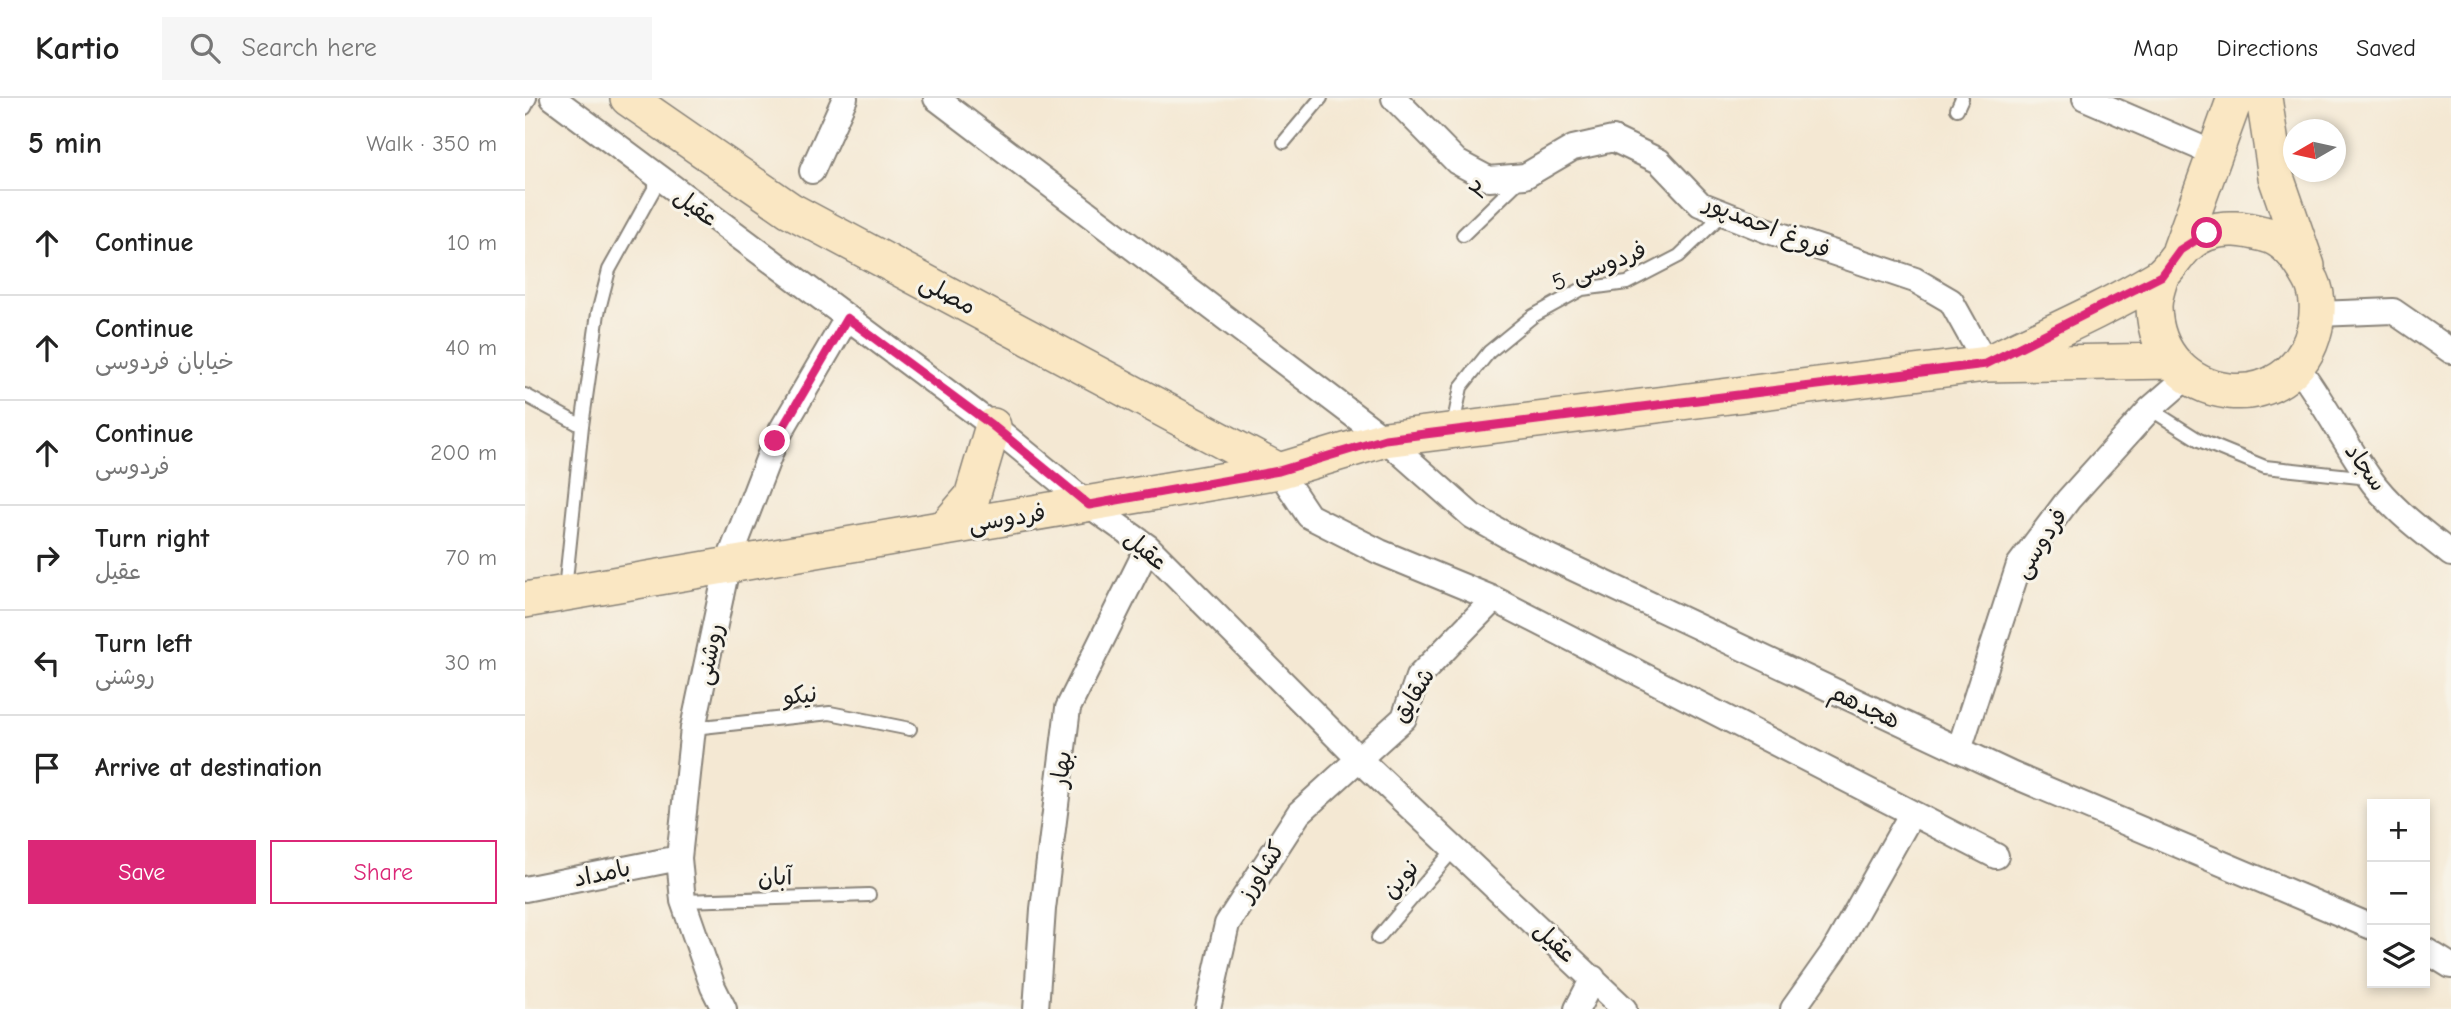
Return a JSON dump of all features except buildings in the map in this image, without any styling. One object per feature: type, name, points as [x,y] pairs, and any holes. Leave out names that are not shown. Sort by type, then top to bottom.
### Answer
[{"type":"street","name":"عقیل","points":[[553,98],[659,180],[993,426],[1089,505],[1148,547],[1359,759],[1624,1009]]},
{"type":"street","name":"مصلی","points":[[628,98],[790,210],[1279,471]]},
{"type":"street","points":[[812,171],[845,98]]},
{"type":"street","name":"هجدهم","points":[[936,98],[1385,439],[1472,516],[1522,544],[1959,750],[2367,925]]},
{"type":"street","name":"فروغ احمدپور","points":[[1394,98],[1457,162],[1489,179],[1525,176],[1573,148],[1613,139],[1659,160],[1700,204],[1915,280],[1951,301],[1986,364]]},
{"type":"street","points":[[2084,98],[2213,153]]},
{"type":"street","points":[[2235,98],[2154,305],[2157,335],[2179,369],[2214,390],[2244,393],[2273,384],[2297,366],[2312,342],[2316,298],[2276,177],[2265,98]]},
{"type":"street","points":[[1986,364],[2170,263],[2207,233],[2239,228],[2270,235],[2297,254],[2316,298]]},
{"type":"street","points":[[2316,298],[2393,311],[2451,351]]},
{"type":"street","name":"روشنی","points":[[724,1009],[713,987],[683,901],[679,858],[693,728],[728,564],[775,441],[847,318]]},
{"type":"street","name":"فردوسی","points":[[525,600],[1279,471],[1385,439],[1986,364]]},
{"type":"street","points":[[1986,364],[2179,369]]},
{"type":"street","name":"سجاد","points":[[2297,366],[2318,394],[2369,478],[2407,518],[2451,554]]},
{"type":"street","name":"فردوسی","points":[[1959,750],[2019,565],[2068,500],[2150,409],[2179,369]]},
{"type":"street","points":[[945,528],[972,497],[993,426]]},
{"type":"street","points":[[1279,471],[1309,516],[1380,552],[1494,599],[1996,856]]},
{"type":"street","name":"بهار","points":[[1036,1009],[1043,909],[1069,708],[1148,547]]},
{"type":"street","name":"شقایق","points":[[1359,759],[1404,718],[1418,677],[1494,599]]},
{"type":"street","name":"کشاورز","points":[[1208,1009],[1227,924],[1299,813],[1359,759]]},
{"type":"street","points":[[1793,1009],[1834,951],[1912,813]]},
{"type":"street","name":"بامداد","points":[[525,889],[679,858]]},
{"type":"street","points":[[2430,953],[2451,966]]},
{"type":"street","points":[[1577,1009],[1593,978]]},
{"type":"lane","points":[[525,108],[530,98]]},
{"type":"lane","points":[[1284,142],[1321,98]]},
{"type":"lane","name":"۲","points":[[1463,235],[1525,176]]},
{"type":"lane","points":[[564,595],[582,426],[598,313],[609,270],[659,180]]},
{"type":"lane","name":"5 فردوسی","points":[[1452,430],[1461,387],[1489,352],[1533,316],[1583,289],[1627,283],[1679,256],[1724,213]]},
{"type":"lane","points":[[525,395],[582,426]]},
{"type":"lane","points":[[2150,409],[2199,440],[2265,467],[2369,478]]},
{"type":"lane","name":"نیکو","points":[[693,728],[830,713],[910,729]]},
{"type":"lane","name":"نوین","points":[[1378,938],[1455,848]]},
{"type":"lane","name":"آبان","points":[[683,901],[869,895]]},
{"type":"route","points":[[775,441],[847,318],[993,426],[1089,505],[1279,471],[1385,439],[1986,364],[2161,276],[2180,250],[2207,233]]}]
